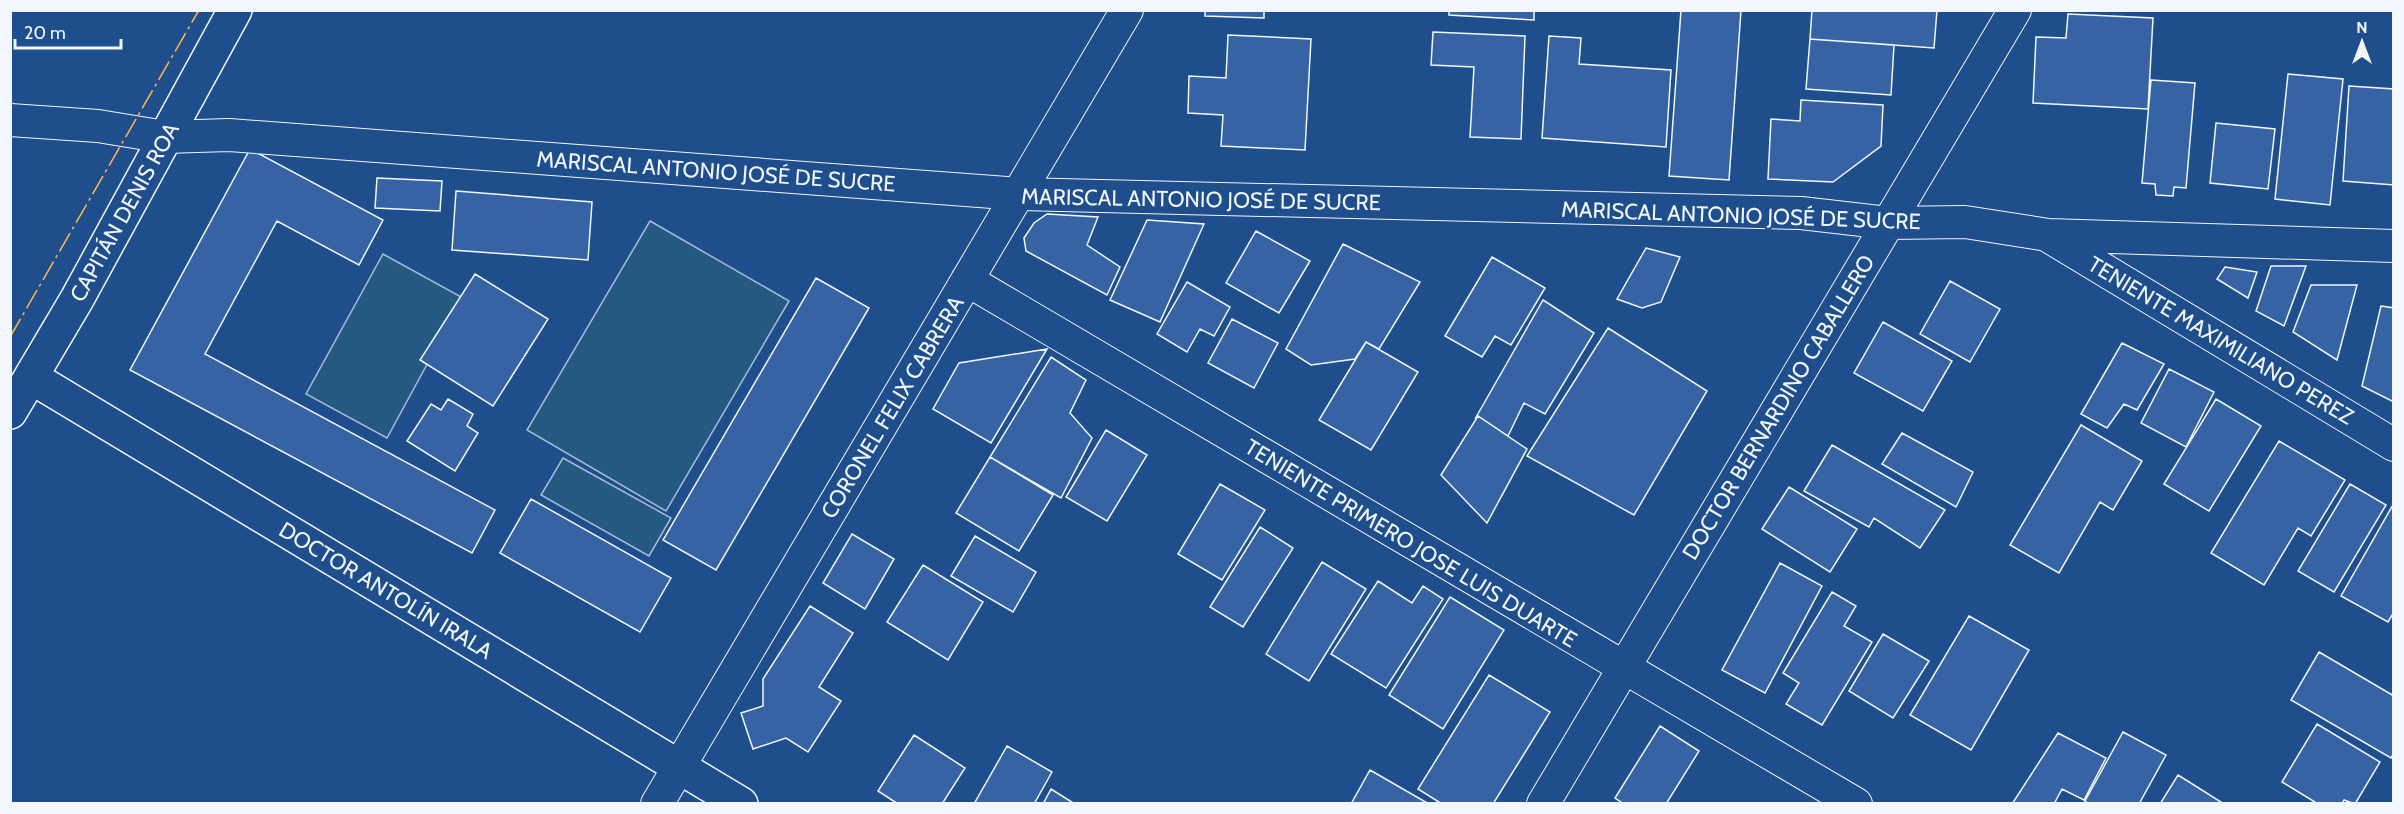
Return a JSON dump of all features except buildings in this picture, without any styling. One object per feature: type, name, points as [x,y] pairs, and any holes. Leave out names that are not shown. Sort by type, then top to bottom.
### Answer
[{"type":"street","name":"CAPITÁN DENIS ROA","points":[[10,412],[77,299],[235,10]]},
{"type":"street","name":"CORONEL FELIX CABRERA","points":[[657,804],[1127,10]]},
{"type":"street","name":"DOCTOR BERNARDINO CABALLERO","points":[[1543,804],[2015,10]]},
{"type":"street","name":"MARISCAL ANTONIO JOSÉ DE SUCRE","points":[[10,120],[99,126],[165,137],[229,135],[1020,194],[1801,213],[1887,223],[1965,222],[2048,236],[2394,246]]},
{"type":"street","name":"TENIENTE MAXIMILIANO PEREZ","points":[[2048,236],[2394,445]]},
{"type":"street","name":"TENIENTE PRIMERO JOSE LUIS DUARTE","points":[[967,280],[1856,804]]},
{"type":"street","name":"DOCTOR ANTOLÍN IRALA","points":[[31,377],[741,804]]},
{"type":"shaded area","points":[[650,221],[789,301],[666,511],[527,430]]},
{"type":"shaded area","points":[[383,254],[463,298],[387,438],[306,394]]},
{"type":"shaded area","points":[[563,458],[671,518],[649,556],[541,495]]},
{"type":"power","points":[[10,337],[199,10]]}]
